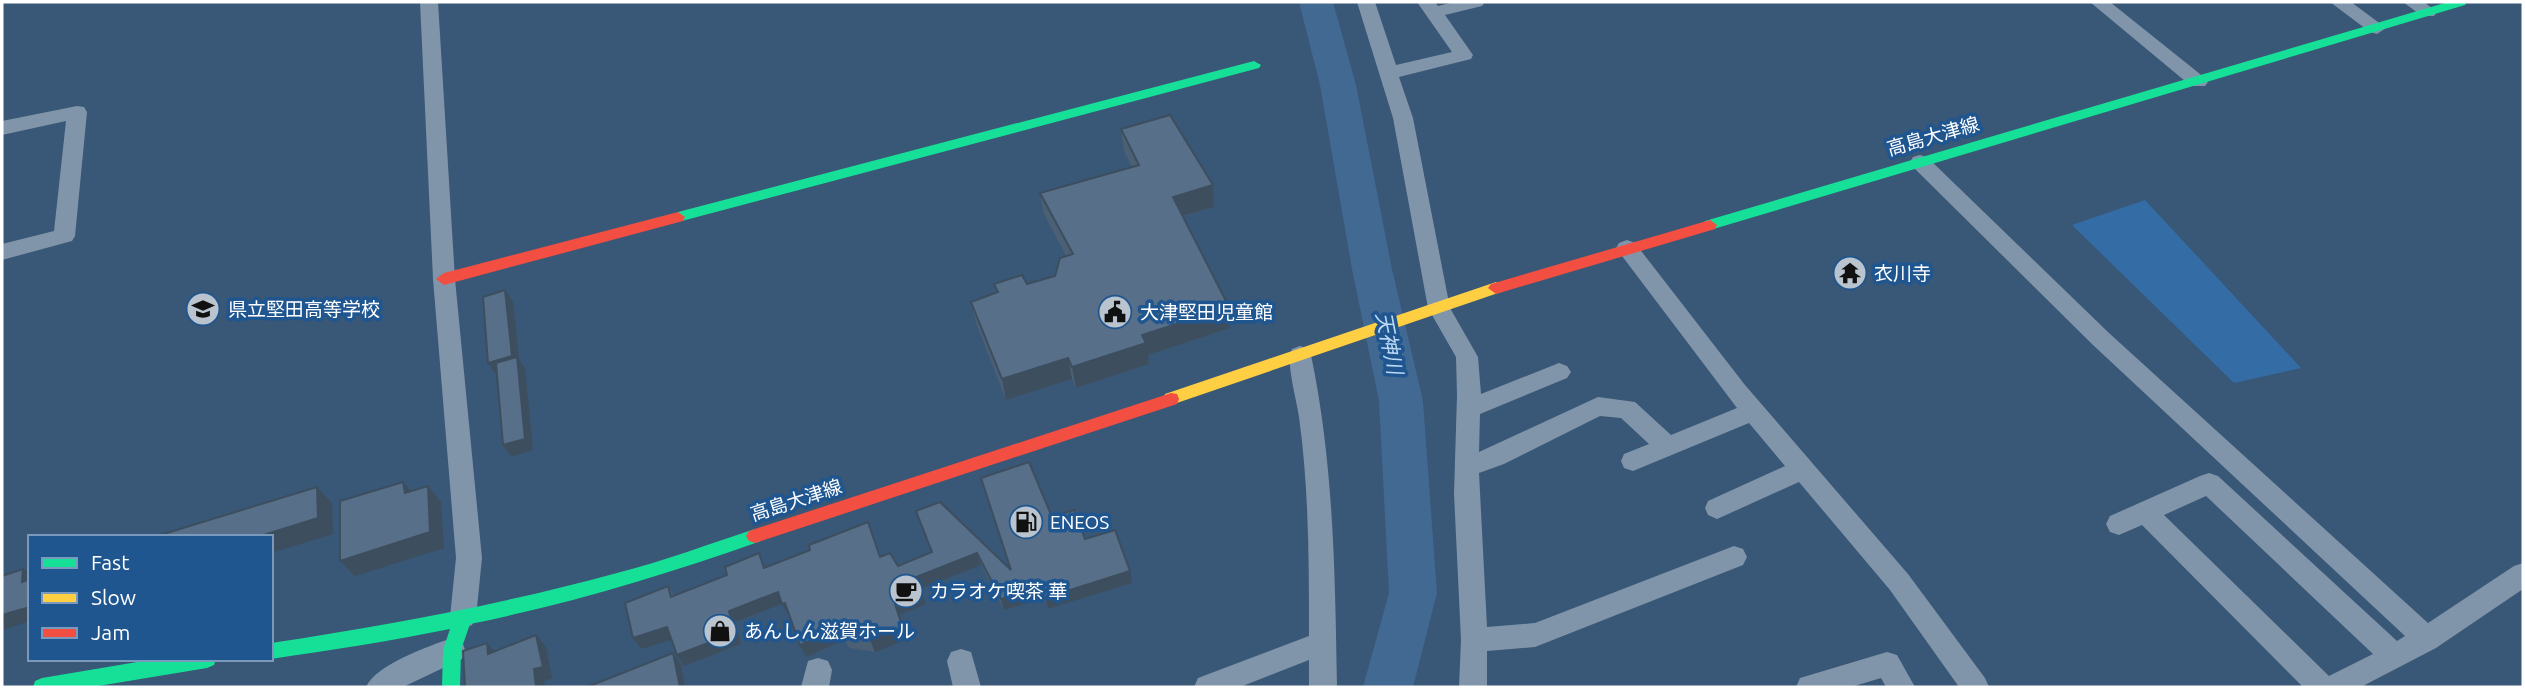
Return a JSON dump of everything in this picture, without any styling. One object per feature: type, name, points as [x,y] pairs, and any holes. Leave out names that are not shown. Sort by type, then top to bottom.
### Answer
[{"type":"main road","name":"高島大津線","points":[[1428,312],[1627,248],[2377,28],[2420,7],[2461,2]]},
{"type":"main road","points":[[444,279],[1254,65]]},
{"type":"main road","points":[[1312,352],[1428,312]]},
{"type":"main road","name":"高島大津線","points":[[273,650],[463,617],[550,599],[621,580],[1312,352]]},
{"type":"main road","points":[[451,687],[452,650],[463,617]]},
{"type":"main road","points":[[42,687],[195,661]]},
{"type":"street","points":[[429,2],[444,279],[470,558],[463,617]]},
{"type":"street","points":[[1366,2],[1405,131],[1436,281],[1428,312],[1467,357],[1469,409],[1466,494],[1474,640],[1473,687]]},
{"type":"street","points":[[1389,73],[1464,55],[1430,7],[1476,2]]},
{"type":"street","points":[[2098,2],[2198,82]]},
{"type":"street","points":[[2339,2],[2377,28]]},
{"type":"street","points":[[2,128],[77,112],[64,236],[2,252]]},
{"type":"street","points":[[1920,162],[2101,339],[2427,639]]},
{"type":"street","points":[[1627,248],[1754,411],[1899,582],[1975,687]]},
{"type":"street","points":[[1312,352],[1312,405],[1321,543],[1323,687]]},
{"type":"street","points":[[1469,409],[1559,372]]},
{"type":"street","points":[[1467,467],[1495,457],[1598,406],[1627,409],[1668,447]]},
{"type":"street","points":[[1633,461],[1754,411]]},
{"type":"street","points":[[1717,508],[1803,469]]},
{"type":"street","points":[[2119,524],[2209,483],[2394,656]]},
{"type":"street","points":[[2145,512],[2321,687]]},
{"type":"street","points":[[1474,640],[1535,635],[1734,557]]},
{"type":"street","points":[[2335,687],[2427,639],[2497,595],[2523,574]]},
{"type":"street","points":[[1208,687],[1322,643]]},
{"type":"street","points":[[380,687],[400,674],[452,650]]},
{"type":"street","points":[[1810,687],[1887,664],[1901,687]]},
{"type":"shaded area","points":[[2145,200],[2301,368],[2234,383],[2072,225]]},
{"type":"building","points":[[1170,115],[1213,185],[1173,197],[1229,307],[1142,335],[1146,343],[1072,367],[1068,358],[1002,379],[971,302],[998,292],[994,284],[1022,275],[1027,284],[1055,276],[1060,258],[1073,254],[1040,193],[1139,165],[1121,129]]},
{"type":"building","points":[[505,290],[512,356],[488,363],[483,297]]},
{"type":"building","points":[[517,357],[525,439],[503,445],[496,363]]},
{"type":"building","points":[[1029,462],[1052,517],[1074,510],[1085,539],[1115,530],[1130,571],[1045,598],[1042,587],[1001,599],[977,553],[916,577],[922,593],[895,604],[903,628],[870,640],[844,636],[841,628],[800,645],[785,603],[782,604],[778,592],[729,611],[734,633],[677,655],[667,627],[633,638],[625,603],[668,586],[671,597],[727,575],[725,567],[759,553],[764,568],[810,550],[809,545],[868,522],[880,557],[890,553],[898,566],[932,552],[916,511],[940,502],[1011,570],[981,478]]},
{"type":"building","points":[[403,482],[405,493],[428,486],[430,532],[340,561],[340,501]]},
{"type":"building","points":[[317,487],[318,518],[263,535],[160,535]]},
{"type":"building","points":[[23,569],[22,582],[28,580],[28,608],[2,615],[2,576]]},
{"type":"building","points":[[536,635],[543,667],[534,669],[536,687],[465,687],[463,651],[487,643],[488,654]]},
{"type":"building","points":[[673,653],[680,687],[587,687]]},
{"type":"waterway","name":"天神川","points":[[1316,2],[1338,85],[1372,269],[1401,401],[1413,593],[1388,687]]},
{"type":"traffic: fast","points":[[1710,225],[2461,2]]},
{"type":"traffic: fast","points":[[678,217],[1254,65]]},
{"type":"traffic: fast","points":[[273,651],[402,630],[532,603],[635,576],[755,536]]},
{"type":"traffic: fast","points":[[451,687],[452,650],[463,617]]},
{"type":"traffic: fast","points":[[42,687],[195,661]]},
{"type":"traffic: slow","points":[[1171,399],[1496,288]]},
{"type":"traffic: jam","points":[[444,279],[678,217]]},
{"type":"traffic: jam","points":[[1496,288],[1710,225]]},
{"type":"traffic: jam","points":[[755,536],[1171,399]]},
{"type":"place","name":"衣川寺","points":[[1850,273]]},
{"type":"place","name":"県立堅田高等学校","points":[[203,309]]},
{"type":"place","name":"大津堅田児童館","points":[[1115,312]]},
{"type":"place","name":"ENEOS","points":[[1026,522]]},
{"type":"place","name":"カラオケ喫茶 華","points":[[906,591]]},
{"type":"place","name":"あんしん滋賀ホール","points":[[720,631]]}]
